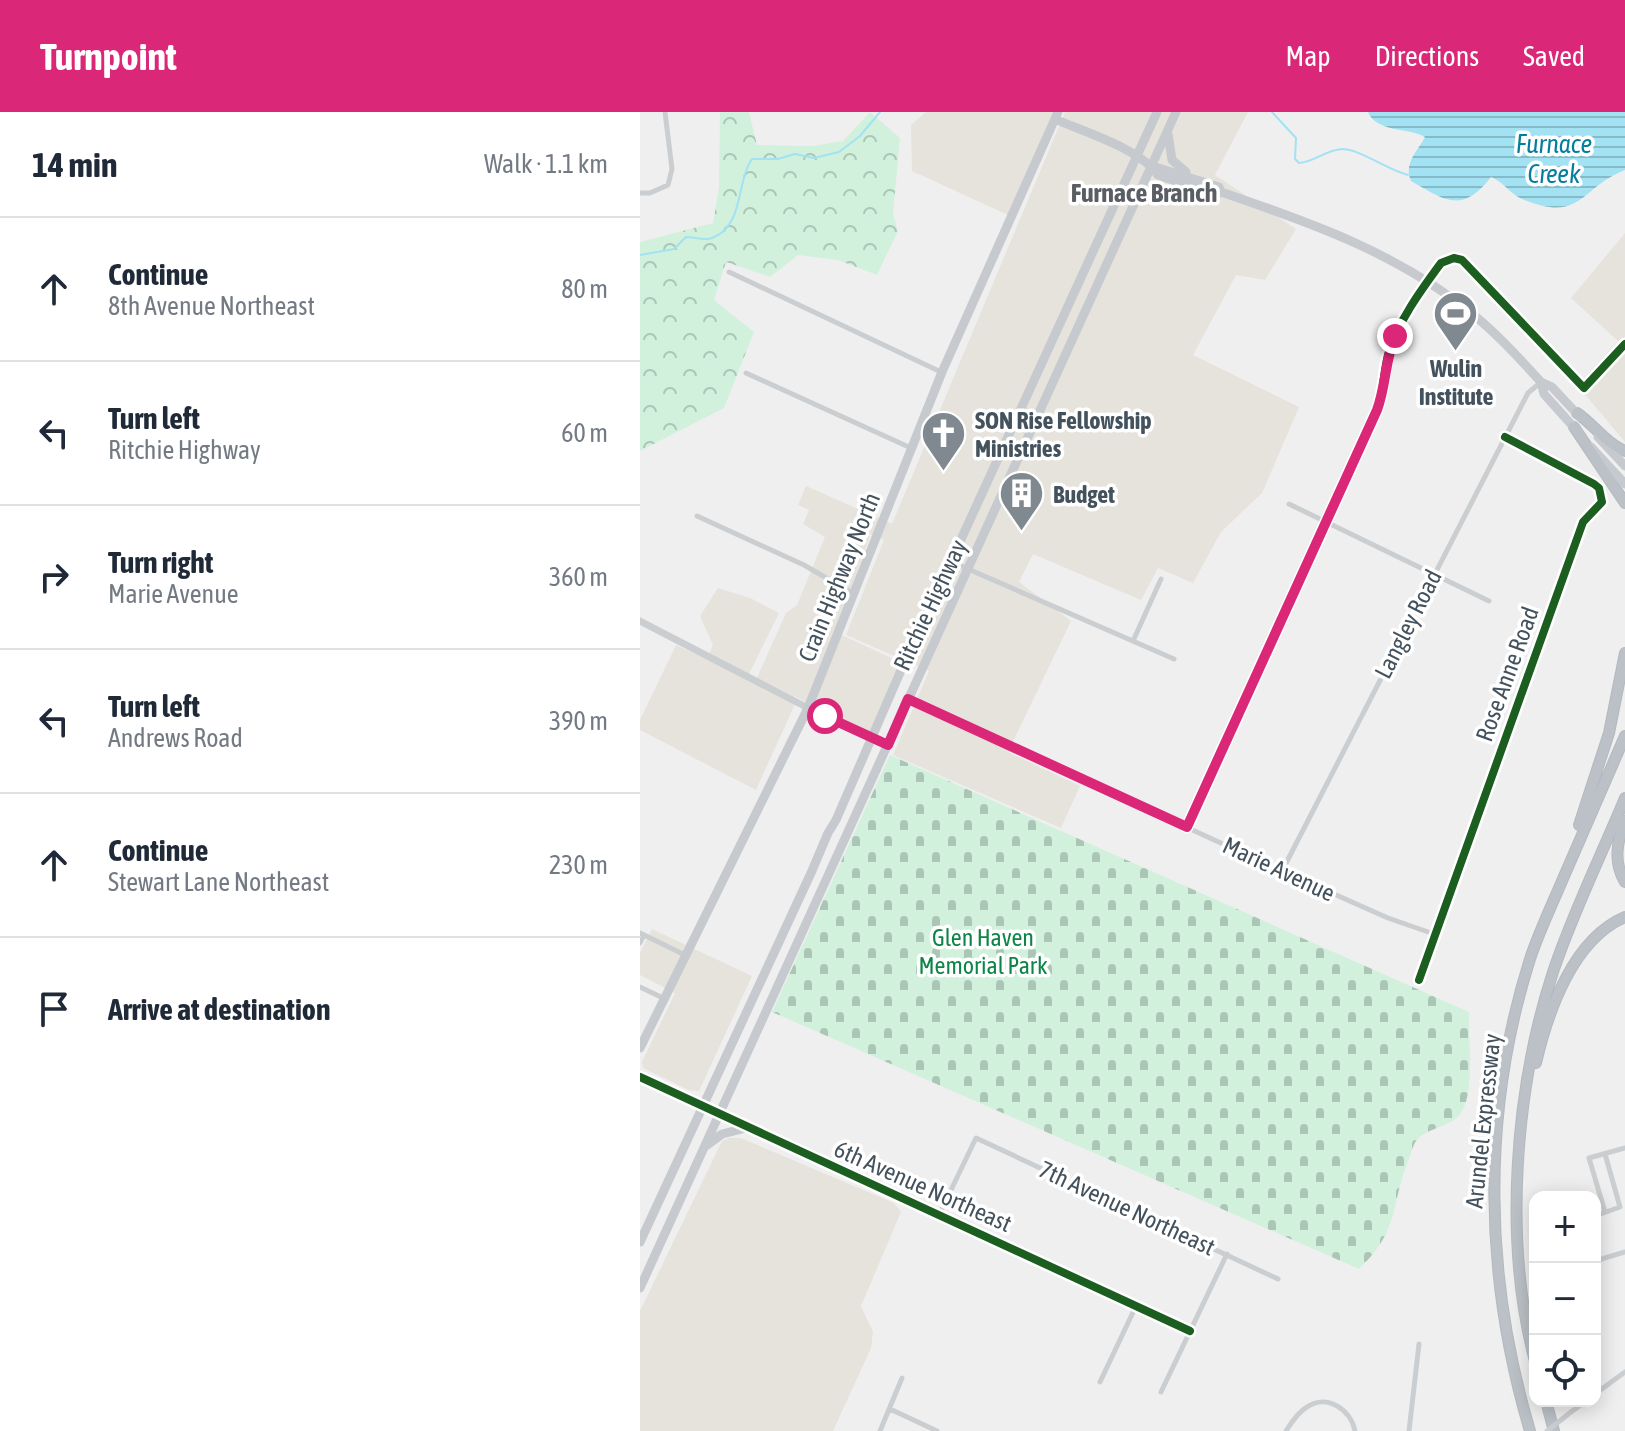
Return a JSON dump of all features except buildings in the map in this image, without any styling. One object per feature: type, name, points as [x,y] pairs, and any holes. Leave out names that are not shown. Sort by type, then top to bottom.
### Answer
[{"type":"highway","points":[[1577,413],[1610,443],[1625,451]]},
{"type":"highway","points":[[1574,427],[1625,503]]},
{"type":"highway","points":[[1563,879],[1563,864],[1594,783],[1609,733],[1625,653]]},
{"type":"highway","name":"Arundel Expressway","points":[[1530,1431],[1516,1385],[1499,1294],[1493,1227],[1496,1146],[1506,1051],[1535,946],[1625,736]]},
{"type":"highway","name":"Arundel Expressway","points":[[1530,1335],[1521,1282],[1518,1233],[1521,1111],[1536,1031],[1553,972],[1625,798]]},
{"type":"highway","points":[[1625,821],[1617,854],[1625,882]]},
{"type":"highway","points":[[1521,1111],[1534,1078],[1548,1024],[1576,959],[1599,932],[1625,917]]},
{"type":"highway","points":[[1548,1407],[1554,1431]]},
{"type":"main road","name":"Ritchie Highway","points":[[640,1242],[1157,112]]},
{"type":"main road","name":"Ritchie Highway","points":[[640,1288],[1176,112]]},
{"type":"main road","points":[[1057,115],[1152,166],[1219,187],[1221,192],[1342,236],[1385,256],[1428,282],[1485,325],[1541,382],[1552,387],[1625,466]]},
{"type":"main road","name":"Crain Highway North","points":[[640,1048],[808,708],[942,372],[1057,115]]},
{"type":"main road","points":[[1168,131],[1174,165],[1206,183]]},
{"type":"main road","points":[[1152,166],[1158,175],[1216,195],[1221,192]]},
{"type":"main road","points":[[1541,382],[1544,394],[1625,484]]},
{"type":"main road","points":[[705,1147],[722,1134],[746,1128]]},
{"type":"street","points":[[640,193],[650,193],[668,185],[672,169],[665,112]]},
{"type":"street","points":[[1187,827],[1382,397],[1385,365],[1393,340],[1428,282],[1447,259],[1462,260],[1584,388],[1625,344]]},
{"type":"street","points":[[729,272],[942,372]]},
{"type":"street","points":[[746,373],[911,448]]},
{"type":"street","name":"Langley Road","points":[[1282,871],[1528,393],[1541,382]]},
{"type":"street","name":"Rose Anne Road","points":[[1419,980],[1583,522],[1602,502],[1602,495],[1594,484],[1505,437]]},
{"type":"street","points":[[1289,504],[1489,601]]},
{"type":"street","points":[[697,516],[804,565],[855,594]]},
{"type":"street","points":[[951,561],[1174,659]]},
{"type":"street","points":[[1133,641],[1161,579]]},
{"type":"street","points":[[640,621],[808,708],[888,745]]},
{"type":"street","name":"Marie Avenue","points":[[908,699],[1282,871],[1388,918],[1434,934]]},
{"type":"street","points":[[640,943],[642,934],[685,955]]},
{"type":"street","points":[[640,987],[663,998]]},
{"type":"street","name":"6th Avenue Northeast","points":[[640,1077],[1190,1331]]},
{"type":"street","name":"7th Avenue Northeast","points":[[939,1215],[976,1138],[1278,1279]]},
{"type":"street","points":[[1605,1212],[1589,1158],[1625,1148]]},
{"type":"street","points":[[1601,1214],[1620,1207],[1605,1154]]},
{"type":"street","points":[[1601,1259],[1625,1252]]},
{"type":"street","points":[[1161,1392],[1227,1254]]},
{"type":"street","points":[[1100,1382],[1136,1306]]},
{"type":"street","points":[[1409,1431],[1419,1344]]},
{"type":"street","points":[[1601,1390],[1625,1372]]},
{"type":"street","points":[[880,1431],[902,1378]]},
{"type":"street","points":[[1286,1431],[1309,1405],[1324,1402],[1348,1414],[1355,1430]]},
{"type":"street","points":[[1547,1431],[1578,1407]]},
{"type":"street","points":[[890,1409],[937,1431]]},
{"type":"shaded area","points":[[926,112],[1053,112],[1008,215],[912,171],[911,125]]},
{"type":"shaded area","points":[[1065,112],[1248,112],[1215,175],[1296,229],[1265,280],[1236,275],[1193,355],[1299,407],[1262,493],[1221,532],[1193,583],[1158,568],[1141,600],[1033,554],[1019,582],[1071,621],[1008,752],[1080,786],[1061,828],[893,755],[929,671],[846,635],[884,540],[838,522],[870,536],[835,632],[900,662],[870,733],[757,678],[786,613],[797,605],[825,537],[803,524],[809,510],[798,505],[806,486],[892,524]]},
{"type":"shaded area","points":[[1625,233],[1625,442],[1577,385],[1618,341],[1571,298]]},
{"type":"shaded area","points":[[718,588],[750,598],[779,613],[746,680],[795,704],[756,790],[640,730],[640,720],[676,645],[707,659],[713,645],[700,616]]},
{"type":"shaded area","points":[[652,929],[752,976],[699,1091],[689,1090],[643,1068],[642,1062],[675,993],[640,975],[640,953]]},
{"type":"shaded area","points":[[741,1138],[894,1203],[901,1212],[861,1306],[873,1332],[871,1348],[833,1431],[640,1431],[640,1311],[722,1141]]},
{"type":"green space","points":[[720,112],[749,112],[757,145],[812,146],[843,141],[870,112],[900,138],[893,214],[898,231],[877,275],[838,260],[798,255],[770,277],[726,262],[714,300],[754,332],[724,408],[640,451],[640,242],[713,223],[719,187]]},
{"type":"green space","name":"Glen Haven Memorial Park","points":[[890,755],[1469,1012],[1470,1077],[1462,1111],[1453,1121],[1427,1132],[1416,1141],[1392,1220],[1381,1243],[1359,1269],[772,1012]]},
{"type":"water","name":"Furnace Creek","points":[[1368,112],[1625,112],[1625,170],[1610,177],[1579,201],[1557,208],[1522,199],[1491,177],[1471,196],[1462,200],[1444,198],[1411,181],[1409,175],[1412,158],[1425,137],[1386,127],[1372,119]]},
{"type":"waterway","points":[[640,255],[674,249],[686,237],[709,239],[722,232],[730,224],[752,159],[778,159],[795,154],[814,158],[839,152],[860,136],[880,112]]},
{"type":"waterway","points":[[1272,112],[1296,138],[1295,159],[1299,163],[1342,149],[1357,152],[1408,175]]},
{"type":"cycle path","points":[[1187,827],[1377,410],[1388,355],[1397,331],[1441,263],[1454,258],[1462,260],[1584,388],[1625,344]]},
{"type":"cycle path","points":[[1419,980],[1583,522],[1602,502],[1599,488],[1594,484],[1505,437]]},
{"type":"cycle path","points":[[640,1077],[1190,1331]]},
{"type":"place","name":"Wulin Institute","points":[[1456,353]]},
{"type":"place","name":"SON Rise Fellowship Ministries","points":[[944,473]]},
{"type":"place","name":"Budget","points":[[1022,533]]},
{"type":"district","name":"Furnace Branch","points":[[1144,193]]},
{"type":"route","points":[[825,716],[888,745],[908,699],[1187,827],[1377,410],[1382,397],[1388,352],[1395,336]]}]
